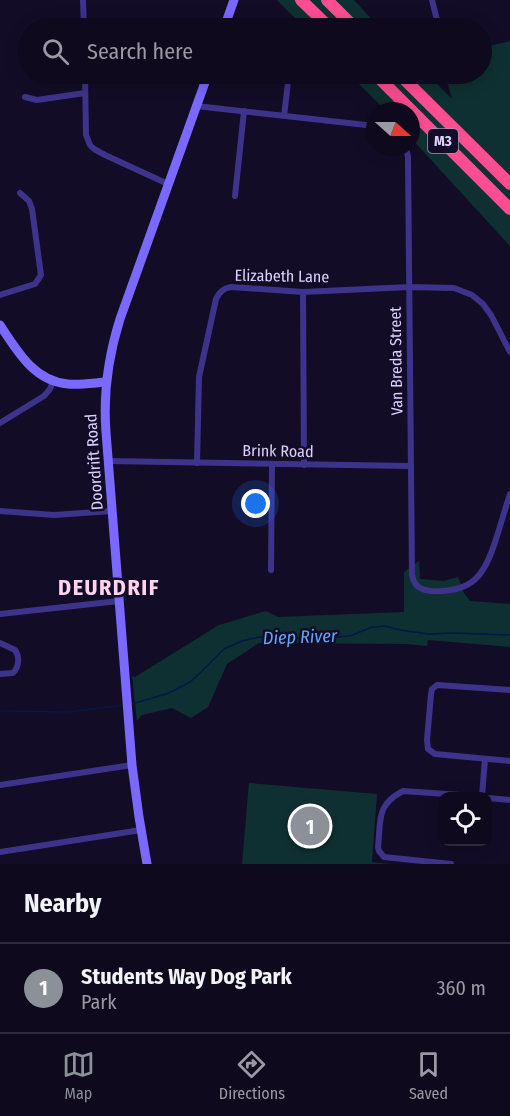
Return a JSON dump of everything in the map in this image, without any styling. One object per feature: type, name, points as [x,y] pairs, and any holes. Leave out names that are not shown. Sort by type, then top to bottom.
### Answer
[{"type":"highway","points":[[301,0],[320,18]]},
{"type":"highway","points":[[327,0],[345,18]]},
{"type":"highway","name":"M3","points":[[385,84],[510,209]]},
{"type":"highway","name":"M3","points":[[409,84],[509,184]]},
{"type":"street","points":[[83,0],[84,18]]},
{"type":"street","points":[[228,18],[234,0]]},
{"type":"street","points":[[432,0],[436,18]]},
{"type":"street","points":[[85,84],[87,135],[94,149],[168,184]]},
{"type":"street","name":"Doordrift Road","points":[[147,864],[132,765],[126,697],[105,418],[106,382],[111,348],[120,319],[204,84]]},
{"type":"street","points":[[285,116],[289,84]]},
{"type":"street","points":[[26,97],[37,100],[85,93]]},
{"type":"street","points":[[196,106],[366,125]]},
{"type":"street","points":[[235,196],[244,111]]},
{"type":"street","name":"Van Breda Street","points":[[408,156],[413,581],[417,586],[428,591],[450,591],[471,582],[488,563],[507,514]]},
{"type":"street","points":[[0,295],[35,284],[41,275],[32,209],[29,201],[20,193]]},
{"type":"street","name":"Elizabeth Lane","points":[[197,463],[199,377],[218,296],[223,290],[231,287],[303,292],[409,287],[454,288],[472,295],[488,309],[510,352]]},
{"type":"street","points":[[303,292],[304,465]]},
{"type":"street","points":[[0,325],[22,358],[31,368],[46,378],[71,384],[106,382]]},
{"type":"street","points":[[0,423],[44,396],[53,381]]},
{"type":"street","name":"Brink Road","points":[[108,461],[411,466]]},
{"type":"street","points":[[272,464],[272,570]]},
{"type":"street","points":[[507,514],[510,494]]},
{"type":"street","points":[[0,511],[54,515],[112,511]]},
{"type":"street","points":[[0,614],[119,601]]},
{"type":"street","points":[[0,643],[12,647],[18,656],[15,671],[0,674]]},
{"type":"street","points":[[510,690],[437,685],[432,689],[427,740],[428,749],[435,754],[510,761]]},
{"type":"street","points":[[482,792],[485,759]]},
{"type":"street","points":[[0,785],[132,765]]},
{"type":"street","points":[[438,793],[406,790],[400,792],[385,805],[381,811],[378,847],[381,855],[388,859],[451,864]]},
{"type":"street","points":[[492,798],[510,800]]},
{"type":"street","points":[[0,852],[141,830]]},
{"type":"green space","points":[[277,0],[354,0],[371,18],[295,18]]},
{"type":"green space","points":[[510,41],[510,246],[420,148],[420,102],[377,102],[359,84],[437,84],[452,99],[448,84],[492,84],[492,46]]},
{"type":"green space","points":[[419,561],[420,579],[444,581],[458,577],[470,601],[510,604],[510,647],[428,640],[427,646],[259,643],[227,664],[208,707],[191,718],[172,708],[142,715],[137,721],[132,676],[135,677],[219,625],[266,611],[278,617],[404,612],[404,572]]},
{"type":"green space","points":[[249,783],[377,794],[372,862],[391,864],[242,864]]},
{"type":"waterway","name":"Diep River","points":[[132,704],[177,689],[190,682],[224,649],[259,637],[350,636],[372,627],[385,626],[429,634],[510,635]]},
{"type":"waterway","name":"Diep River","points":[[0,711],[67,712],[125,705]]},
{"type":"place","name":"Students Way Dog Park","points":[[310,826]]},
{"type":"district","name":"DEURDRIF","points":[[109,587]]}]
